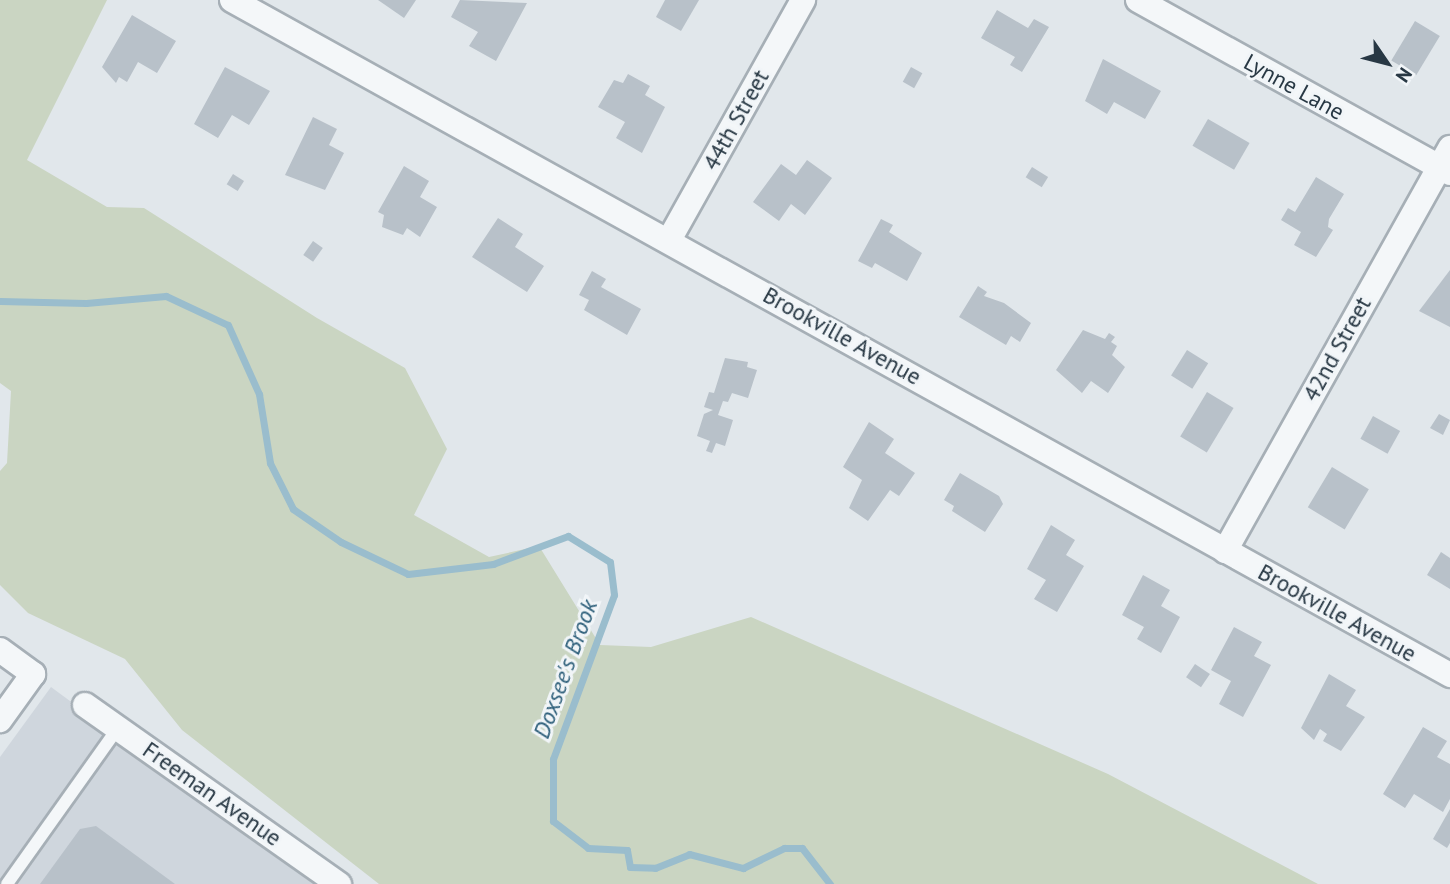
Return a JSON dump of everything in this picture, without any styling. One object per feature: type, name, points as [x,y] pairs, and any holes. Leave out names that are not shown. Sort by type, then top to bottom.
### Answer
[{"type":"street","name":"Brookville Avenue","points":[[232,0],[1450,675]]},
{"type":"street","name":"44th Street","points":[[669,240],[803,0]]},
{"type":"street","name":"Lynne Lane","points":[[1139,0],[1446,163]]},
{"type":"street","name":"42nd Street","points":[[1224,551],[1446,163]]},
{"type":"street","points":[[0,650],[33,674],[0,720]]},
{"type":"street","name":"Freeman Avenue","points":[[85,705],[340,884]]},
{"type":"lane","points":[[7,884],[118,728]]},
{"type":"shaded area","points":[[51,687],[318,884],[0,884],[0,757]]},
{"type":"green space","points":[[0,0],[107,0],[27,160],[107,207],[144,208],[317,318],[405,368],[447,449],[414,515],[489,557],[539,546],[600,645],[651,647],[751,617],[1108,774],[1318,884],[379,884],[182,730],[125,659],[28,613],[0,585],[0,471],[7,463],[11,391],[0,383]]},
{"type":"building","points":[[378,0],[416,0],[404,18]]},
{"type":"building","points":[[460,0],[527,3],[496,61],[469,46],[478,32],[451,17]]},
{"type":"building","points":[[665,0],[699,0],[681,31],[656,17]]},
{"type":"building","points":[[997,10],[1028,28],[1034,19],[1049,27],[1022,72],[1010,65],[1015,57],[981,38]]},
{"type":"building","points":[[132,15],[176,41],[157,73],[138,62],[127,82],[119,77],[116,83],[102,67]]},
{"type":"building","points":[[1415,21],[1440,36],[1416,75],[1391,60]]},
{"type":"building","points":[[1103,59],[1161,91],[1145,119],[1114,102],[1107,114],[1085,101]]},
{"type":"building","points":[[225,67],[270,91],[249,125],[232,115],[218,138],[194,124]]},
{"type":"building","points":[[911,67],[922,73],[914,88],[903,82]]},
{"type":"building","points":[[628,74],[650,86],[645,95],[665,107],[642,153],[616,138],[625,122],[598,107],[614,80],[623,83]]},
{"type":"building","points":[[313,117],[337,129],[329,145],[344,153],[325,190],[285,175]]},
{"type":"building","points":[[1208,119],[1250,143],[1234,170],[1192,146]]},
{"type":"building","points":[[807,160],[832,178],[805,215],[791,204],[779,221],[753,202],[781,164],[796,175]]},
{"type":"building","points":[[404,166],[429,181],[420,197],[437,207],[420,237],[407,228],[403,235],[382,227],[384,215],[378,212]]},
{"type":"building","points":[[1032,167],[1048,177],[1042,187],[1026,177]]},
{"type":"building","points":[[233,174],[244,181],[238,191],[227,184]]},
{"type":"building","points":[[1316,177],[1344,194],[1329,219],[1328,227],[1333,230],[1316,257],[1294,245],[1301,232],[1281,220],[1288,208],[1295,212]]},
{"type":"building","points":[[498,218],[523,234],[515,247],[544,266],[527,292],[472,257]]},
{"type":"building","points":[[881,219],[893,225],[889,232],[922,253],[907,281],[875,263],[872,268],[858,261]]},
{"type":"building","points":[[313,241],[323,248],[313,262],[303,255]]},
{"type":"building","points":[[1450,270],[1450,327],[1419,311]]},
{"type":"building","points":[[592,271],[606,279],[601,287],[641,309],[627,335],[584,310],[589,300],[579,295]]},
{"type":"building","points":[[978,286],[987,292],[984,296],[1004,303],[1031,323],[1020,342],[1011,336],[1006,345],[959,317]]},
{"type":"building","points":[[1083,330],[1105,339],[1109,333],[1115,337],[1111,342],[1117,346],[1112,355],[1125,367],[1108,393],[1091,381],[1082,393],[1056,370]]},
{"type":"building","points":[[1187,350],[1208,363],[1192,389],[1171,375]]},
{"type":"building","points":[[725,358],[748,362],[747,367],[757,370],[748,398],[732,393],[728,402],[723,401],[718,415],[733,420],[725,446],[716,443],[712,453],[706,451],[710,441],[697,436],[704,414],[713,410],[704,407],[709,392],[714,393]]},
{"type":"building","points":[[1207,392],[1234,408],[1207,453],[1180,437]]},
{"type":"building","points":[[1439,414],[1450,420],[1443,435],[1430,428]]},
{"type":"building","points":[[1373,416],[1400,431],[1388,454],[1360,439]]},
{"type":"building","points":[[869,422],[894,439],[885,453],[915,473],[899,496],[890,490],[868,521],[849,508],[862,480],[843,467]]},
{"type":"building","points":[[1332,467],[1369,489],[1345,529],[1308,507]]},
{"type":"building","points":[[960,473],[999,496],[1003,504],[985,532],[952,511],[954,506],[944,500]]},
{"type":"building","points":[[1051,525],[1075,540],[1066,555],[1084,566],[1057,612],[1034,599],[1046,580],[1027,569]]},
{"type":"building","points":[[1441,552],[1450,558],[1450,589],[1427,575]]},
{"type":"building","points":[[1143,575],[1170,590],[1161,606],[1180,617],[1161,653],[1137,639],[1144,627],[1122,615]]},
{"type":"building","points":[[1234,627],[1262,642],[1254,656],[1271,665],[1243,717],[1219,704],[1231,681],[1211,670]]},
{"type":"building","points":[[1195,664],[1210,674],[1201,687],[1186,677]]},
{"type":"building","points":[[1329,674],[1356,690],[1346,706],[1365,717],[1341,751],[1323,741],[1327,734],[1320,729],[1314,740],[1301,728]]},
{"type":"building","points":[[1423,727],[1447,741],[1437,757],[1450,764],[1450,799],[1443,812],[1414,794],[1405,808],[1383,794]]},
{"type":"building","points":[[1450,809],[1450,843],[1447,848],[1433,839]]},
{"type":"building","points":[[96,826],[175,884],[40,884],[80,829]]},
{"type":"waterway","name":"Doxsee's Brook","points":[[0,301],[86,303],[166,296],[228,325],[259,394],[270,463],[293,509],[341,542],[408,574],[493,564],[568,536],[610,562],[614,595],[553,759],[553,821],[588,848],[627,850],[630,867],[655,868],[689,854],[743,868],[784,848],[802,848],[830,884]]}]
